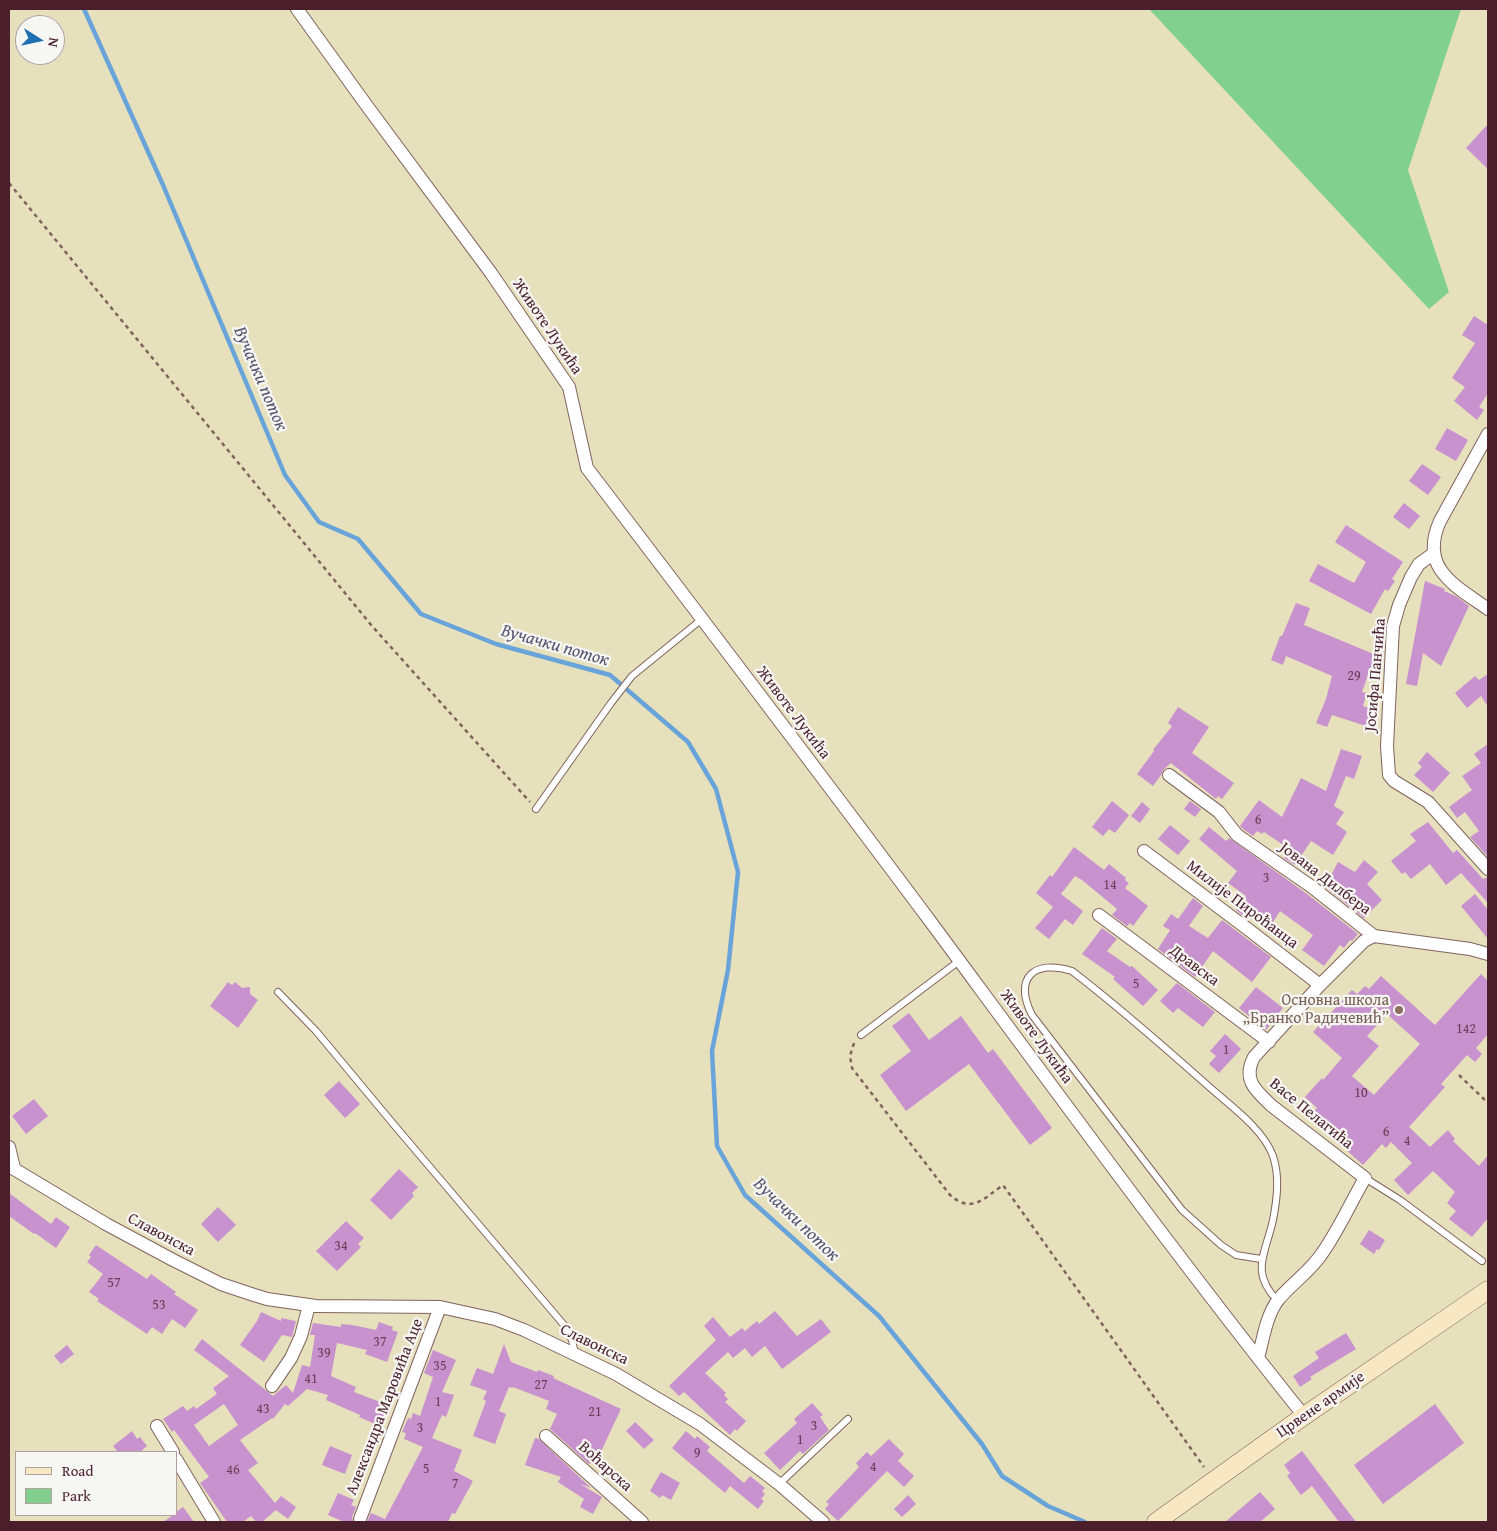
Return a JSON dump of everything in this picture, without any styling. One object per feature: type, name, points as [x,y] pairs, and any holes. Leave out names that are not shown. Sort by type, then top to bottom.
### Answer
[{"type":"main road","name":"Црвене армије","points":[[1156,1522],[1304,1416],[1488,1290]]},
{"type":"street","name":"Животе Лукића","points":[[297,9],[491,273],[569,388],[587,468],[1092,1140],[1304,1416]]},
{"type":"street","points":[[1488,434],[1435,531],[1432,554],[1441,572],[1488,609]]},
{"type":"street","name":"Јосифа Панчића","points":[[1432,554],[1419,564],[1411,577],[1393,626],[1386,746],[1389,775],[1394,781],[1428,802],[1488,869]]},
{"type":"street","name":"Јована Дилбера","points":[[1169,775],[1219,812],[1237,835],[1312,887],[1374,936],[1470,948],[1488,954]]},
{"type":"street","name":"Милије Пироћанца","points":[[1144,851],[1320,985]]},
{"type":"street","name":"Дравска","points":[[1099,915],[1269,1042]]},
{"type":"street","name":"Васе Пелагића","points":[[1365,1178],[1272,1106],[1253,1086],[1249,1076],[1254,1057],[1320,985],[1364,941],[1374,936]]},
{"type":"street","points":[[9,1147],[11,1167]]},
{"type":"street","name":"Славонска","points":[[11,1167],[106,1224],[222,1284],[267,1298],[309,1305],[352,1308],[440,1307],[495,1319],[524,1330],[616,1374],[700,1424],[779,1484],[823,1522]]},
{"type":"street","points":[[1258,1358],[1272,1311],[1278,1301],[1323,1252],[1365,1178]]},
{"type":"street","points":[[272,1386],[290,1358],[301,1336],[309,1305]]},
{"type":"street","name":"Александра Маровића Аце","points":[[360,1519],[440,1307]]},
{"type":"street","points":[[157,1426],[171,1451]]},
{"type":"street","name":"Воћарска","points":[[546,1436],[642,1522]]},
{"type":"street","points":[[178,1461],[214,1522]]},
{"type":"lane","points":[[536,809],[630,679],[702,619]]},
{"type":"lane","points":[[861,1035],[959,961]]},
{"type":"lane","points":[[1261,1259],[1236,1255],[1221,1245],[1182,1210],[1032,1015],[1027,1005],[1024,987],[1027,978],[1037,970],[1046,968],[1059,967],[1072,972],[1136,1022],[1245,1119],[1263,1138],[1273,1155],[1278,1174],[1272,1221],[1261,1259],[1261,1275],[1268,1291],[1278,1301]]},
{"type":"lane","points":[[278,992],[316,1031],[564,1325],[572,1340],[575,1354]]},
{"type":"lane","points":[[1365,1178],[1400,1200],[1482,1261]]},
{"type":"lane","points":[[779,1484],[848,1419]]},
{"type":"path","points":[[9,183],[372,626],[536,809]]},
{"type":"path","points":[[861,1035],[854,1044],[850,1056],[852,1068],[950,1195],[964,1205],[971,1205],[984,1199],[1003,1185],[1214,1480]]},
{"type":"path","points":[[1459,1076],[1488,1103]]},
{"type":"green space","points":[[1149,9],[1461,9],[1408,170],[1449,292],[1429,309]]},
{"type":"building","points":[[1488,124],[1488,169],[1466,148]]},
{"type":"building","points":[[1474,316],[1488,325],[1488,393],[1479,407],[1484,410],[1477,420],[1454,401],[1465,387],[1452,378],[1475,343],[1462,335]]},
{"type":"building","points":[[1447,428],[1468,440],[1456,461],[1435,449]]},
{"type":"building","points":[[1422,464],[1441,477],[1428,495],[1409,481]]},
{"type":"building","points":[[1404,503],[1420,516],[1409,529],[1393,517]]},
{"type":"building","points":[[1346,525],[1403,562],[1392,579],[1395,581],[1388,591],[1385,589],[1371,614],[1309,581],[1318,564],[1354,583],[1366,562],[1335,542]]},
{"type":"building","points":[[1425,581],[1445,589],[1444,591],[1456,596],[1469,606],[1441,666],[1423,653],[1417,686],[1406,684]]},
{"type":"building","points":[[1296,603],[1310,608],[1304,625],[1383,658],[1383,669],[1379,668],[1377,672],[1370,669],[1362,692],[1367,693],[1363,706],[1376,710],[1372,722],[1368,721],[1366,726],[1332,715],[1327,727],[1316,723],[1326,699],[1332,676],[1286,656],[1283,665],[1271,660]]},
{"type":"building","points":[[1488,674],[1488,707],[1481,696],[1467,708],[1455,693],[1475,676],[1479,680]]},
{"type":"building","points":[[1178,707],[1209,727],[1192,753],[1234,783],[1222,799],[1218,796],[1216,799],[1171,763],[1163,770],[1153,786],[1137,774],[1172,726],[1168,723]]},
{"type":"building","points":[[1488,744],[1488,857],[1470,837],[1479,831],[1465,812],[1457,818],[1449,807],[1472,790],[1462,776],[1481,763],[1474,754]]},
{"type":"building","points":[[1341,749],[1362,756],[1354,779],[1346,776],[1334,806],[1344,812],[1336,824],[1347,832],[1333,855],[1311,841],[1295,865],[1284,858],[1289,849],[1264,832],[1262,834],[1257,831],[1253,836],[1240,826],[1259,800],[1282,817],[1301,778],[1326,791]]},
{"type":"building","points":[[1427,752],[1450,773],[1433,792],[1414,775],[1422,767],[1418,763]]},
{"type":"building","points":[[1112,801],[1129,815],[1115,833],[1109,829],[1103,836],[1092,827]]},
{"type":"building","points":[[1190,801],[1201,809],[1195,817],[1184,809]]},
{"type":"building","points":[[1142,802],[1150,809],[1140,823],[1131,816]]},
{"type":"building","points":[[1428,822],[1453,853],[1457,850],[1483,879],[1488,877],[1488,903],[1461,873],[1446,885],[1430,864],[1411,879],[1405,872],[1402,874],[1391,861],[1416,841],[1410,834]]},
{"type":"building","points":[[1170,825],[1190,841],[1178,855],[1158,839]]},
{"type":"building","points":[[1209,827],[1226,841],[1229,838],[1307,894],[1358,934],[1344,948],[1340,945],[1324,966],[1302,950],[1313,935],[1280,911],[1273,922],[1255,909],[1247,919],[1236,910],[1246,896],[1228,883],[1237,871],[1199,839]]},
{"type":"building","points":[[1074,847],[1104,870],[1109,864],[1126,878],[1125,880],[1129,883],[1125,888],[1148,906],[1133,926],[1130,923],[1127,926],[1112,915],[1117,909],[1075,876],[1061,894],[1083,911],[1073,925],[1065,919],[1049,939],[1035,928],[1053,907],[1036,893],[1050,875],[1052,877]]},
{"type":"building","points":[[1364,860],[1378,872],[1367,884],[1382,900],[1364,918],[1325,887],[1338,862],[1355,872]]},
{"type":"building","points":[[1475,894],[1488,910],[1488,939],[1461,906]]},
{"type":"building","points":[[1193,898],[1203,906],[1189,926],[1208,938],[1222,920],[1271,957],[1252,982],[1213,951],[1195,977],[1158,949],[1170,930],[1163,926],[1171,914],[1178,919]]},
{"type":"building","points":[[1102,928],[1117,939],[1107,951],[1130,967],[1132,966],[1158,990],[1143,1006],[1113,979],[1115,977],[1082,954]]},
{"type":"building","points":[[1481,974],[1488,981],[1488,1034],[1476,1048],[1482,1054],[1475,1062],[1467,1055],[1441,1084],[1445,1087],[1409,1127],[1430,1147],[1448,1130],[1455,1139],[1453,1141],[1479,1166],[1488,1155],[1488,1218],[1472,1237],[1449,1219],[1456,1211],[1447,1203],[1455,1192],[1433,1171],[1408,1195],[1394,1180],[1412,1163],[1391,1142],[1386,1148],[1382,1144],[1363,1165],[1309,1117],[1317,1108],[1305,1097],[1342,1058],[1313,1032],[1352,990],[1357,994],[1365,986],[1369,989],[1381,976],[1435,1025]],"holes":[[[1387,1014],[1420,1044],[1374,1095],[1352,1076],[1379,1046],[1367,1036]]]},
{"type":"building","points":[[228,982],[232,985],[235,982],[242,988],[250,987],[250,994],[258,1000],[238,1028],[210,1006]]},
{"type":"building","points":[[1177,983],[1215,1012],[1203,1027],[1178,1008],[1173,1013],[1160,1001]]},
{"type":"building","points":[[1256,987],[1283,1008],[1266,1030],[1239,1008]]},
{"type":"building","points":[[909,1013],[929,1040],[961,1016],[988,1053],[993,1049],[1052,1128],[1030,1145],[969,1064],[906,1111],[880,1075],[911,1051],[892,1026]]},
{"type":"building","points":[[1225,1034],[1241,1049],[1219,1073],[1209,1064],[1216,1056],[1210,1051]]},
{"type":"building","points":[[339,1081],[360,1104],[345,1118],[324,1095]]},
{"type":"building","points":[[34,1099],[48,1116],[26,1134],[12,1116]]},
{"type":"building","points":[[399,1169],[418,1187],[412,1193],[414,1196],[391,1220],[370,1200]]},
{"type":"building","points":[[9,1193],[51,1224],[56,1217],[70,1227],[56,1248],[9,1216]]},
{"type":"building","points":[[218,1207],[236,1225],[218,1242],[201,1224]]},
{"type":"building","points":[[346,1221],[364,1238],[358,1244],[361,1247],[337,1271],[316,1251]]},
{"type":"building","points":[[1369,1230],[1385,1240],[1374,1254],[1360,1244]]},
{"type":"building","points":[[96,1245],[147,1279],[151,1274],[176,1292],[174,1294],[198,1310],[185,1328],[172,1319],[162,1334],[152,1327],[147,1334],[97,1301],[99,1299],[89,1292],[103,1274],[87,1262],[91,1257],[89,1255]]},
{"type":"building","points":[[775,1311],[797,1336],[821,1319],[831,1332],[782,1369],[765,1346],[752,1357],[745,1348],[733,1358],[728,1352],[705,1373],[726,1393],[724,1395],[728,1399],[725,1402],[746,1421],[737,1431],[735,1429],[730,1435],[684,1392],[679,1396],[669,1386],[716,1340],[704,1326],[713,1317],[730,1337],[742,1328],[745,1331],[757,1321],[759,1324]]},
{"type":"building","points":[[261,1312],[281,1321],[281,1318],[296,1321],[292,1337],[282,1335],[264,1362],[240,1345]]},
{"type":"building","points":[[379,1322],[393,1327],[392,1330],[398,1332],[387,1362],[365,1354],[367,1350],[337,1343],[331,1376],[356,1387],[354,1392],[388,1405],[380,1426],[326,1400],[328,1395],[307,1389],[288,1406],[285,1404],[273,1419],[240,1440],[258,1463],[248,1470],[275,1503],[281,1496],[296,1507],[288,1519],[276,1510],[262,1522],[256,1522],[251,1516],[243,1522],[227,1522],[200,1483],[209,1477],[174,1430],[172,1432],[163,1419],[183,1406],[187,1411],[194,1406],[196,1409],[217,1394],[213,1388],[229,1376],[194,1350],[202,1339],[273,1396],[286,1385],[293,1393],[302,1365],[310,1367],[315,1335],[310,1335],[313,1323],[341,1327],[341,1324],[352,1325],[376,1330]],"holes":[[[224,1404],[238,1425],[209,1446],[194,1425]]]},
{"type":"building","points":[[1346,1333],[1356,1349],[1310,1377],[1312,1379],[1300,1387],[1293,1376],[1319,1358],[1315,1352]]},
{"type":"building","points":[[504,1344],[511,1362],[554,1376],[553,1378],[621,1409],[598,1458],[589,1464],[550,1429],[557,1414],[546,1409],[549,1401],[513,1387],[509,1387],[499,1411],[506,1414],[495,1444],[473,1436],[486,1401],[483,1399],[487,1391],[470,1385],[477,1368],[493,1374]]},
{"type":"building","points":[[67,1345],[74,1354],[61,1364],[54,1356]]},
{"type":"building","points":[[433,1350],[456,1360],[442,1392],[454,1395],[446,1417],[442,1415],[432,1438],[462,1450],[454,1471],[473,1481],[455,1514],[452,1513],[448,1522],[367,1522],[371,1513],[385,1519],[423,1447],[404,1439],[406,1433],[402,1432],[408,1418],[411,1419],[413,1413],[420,1416],[433,1377],[424,1373]]},
{"type":"building","points":[[812,1403],[823,1415],[820,1417],[829,1430],[803,1454],[800,1451],[780,1470],[764,1453],[797,1423],[794,1419]]},
{"type":"building","points":[[1435,1404],[1464,1443],[1383,1504],[1354,1465]]},
{"type":"building","points":[[635,1422],[654,1440],[644,1449],[626,1431]]},
{"type":"building","points":[[132,1431],[137,1439],[140,1437],[147,1446],[141,1451],[117,1451],[113,1446]]},
{"type":"building","points":[[686,1431],[695,1439],[697,1436],[710,1447],[707,1451],[744,1483],[750,1476],[765,1488],[762,1491],[765,1494],[761,1499],[764,1501],[758,1509],[730,1486],[725,1493],[672,1448]]},
{"type":"building","points":[[535,1438],[539,1439],[591,1488],[580,1484],[602,1497],[593,1514],[580,1507],[584,1499],[558,1482],[561,1477],[525,1465]]},
{"type":"building","points":[[889,1439],[904,1454],[898,1461],[914,1476],[904,1487],[887,1471],[838,1521],[825,1509],[829,1504],[826,1502],[859,1467],[856,1463],[867,1452],[871,1456]]},
{"type":"building","points":[[330,1446],[352,1455],[345,1474],[322,1465]]},
{"type":"building","points":[[1302,1451],[1356,1522],[1339,1522],[1312,1486],[1301,1495],[1287,1476],[1290,1473],[1284,1465]]},
{"type":"building","points":[[661,1472],[680,1483],[671,1500],[662,1495],[660,1498],[650,1491]]},
{"type":"building","points":[[1260,1492],[1275,1509],[1260,1522],[1225,1522]]},
{"type":"building","points":[[338,1493],[354,1500],[351,1505],[356,1507],[352,1517],[353,1522],[344,1522],[328,1515]]},
{"type":"building","points":[[908,1495],[916,1504],[902,1517],[894,1509]]},
{"type":"building","points":[[183,1507],[194,1522],[163,1522],[172,1516],[178,1516],[178,1511]]},
{"type":"waterway","name":"Вучачки поток","points":[[84,9],[163,185],[285,475],[319,522],[358,539],[421,614],[496,644],[610,675],[688,742],[716,789],[738,872],[728,970],[712,1051],[717,1146],[745,1195],[879,1316],[982,1444],[1002,1476],[1048,1506],[1085,1522]]},
{"type":"place","name":"Основна школа „Бранко Радичевић”","points":[[1399,1010]]}]
